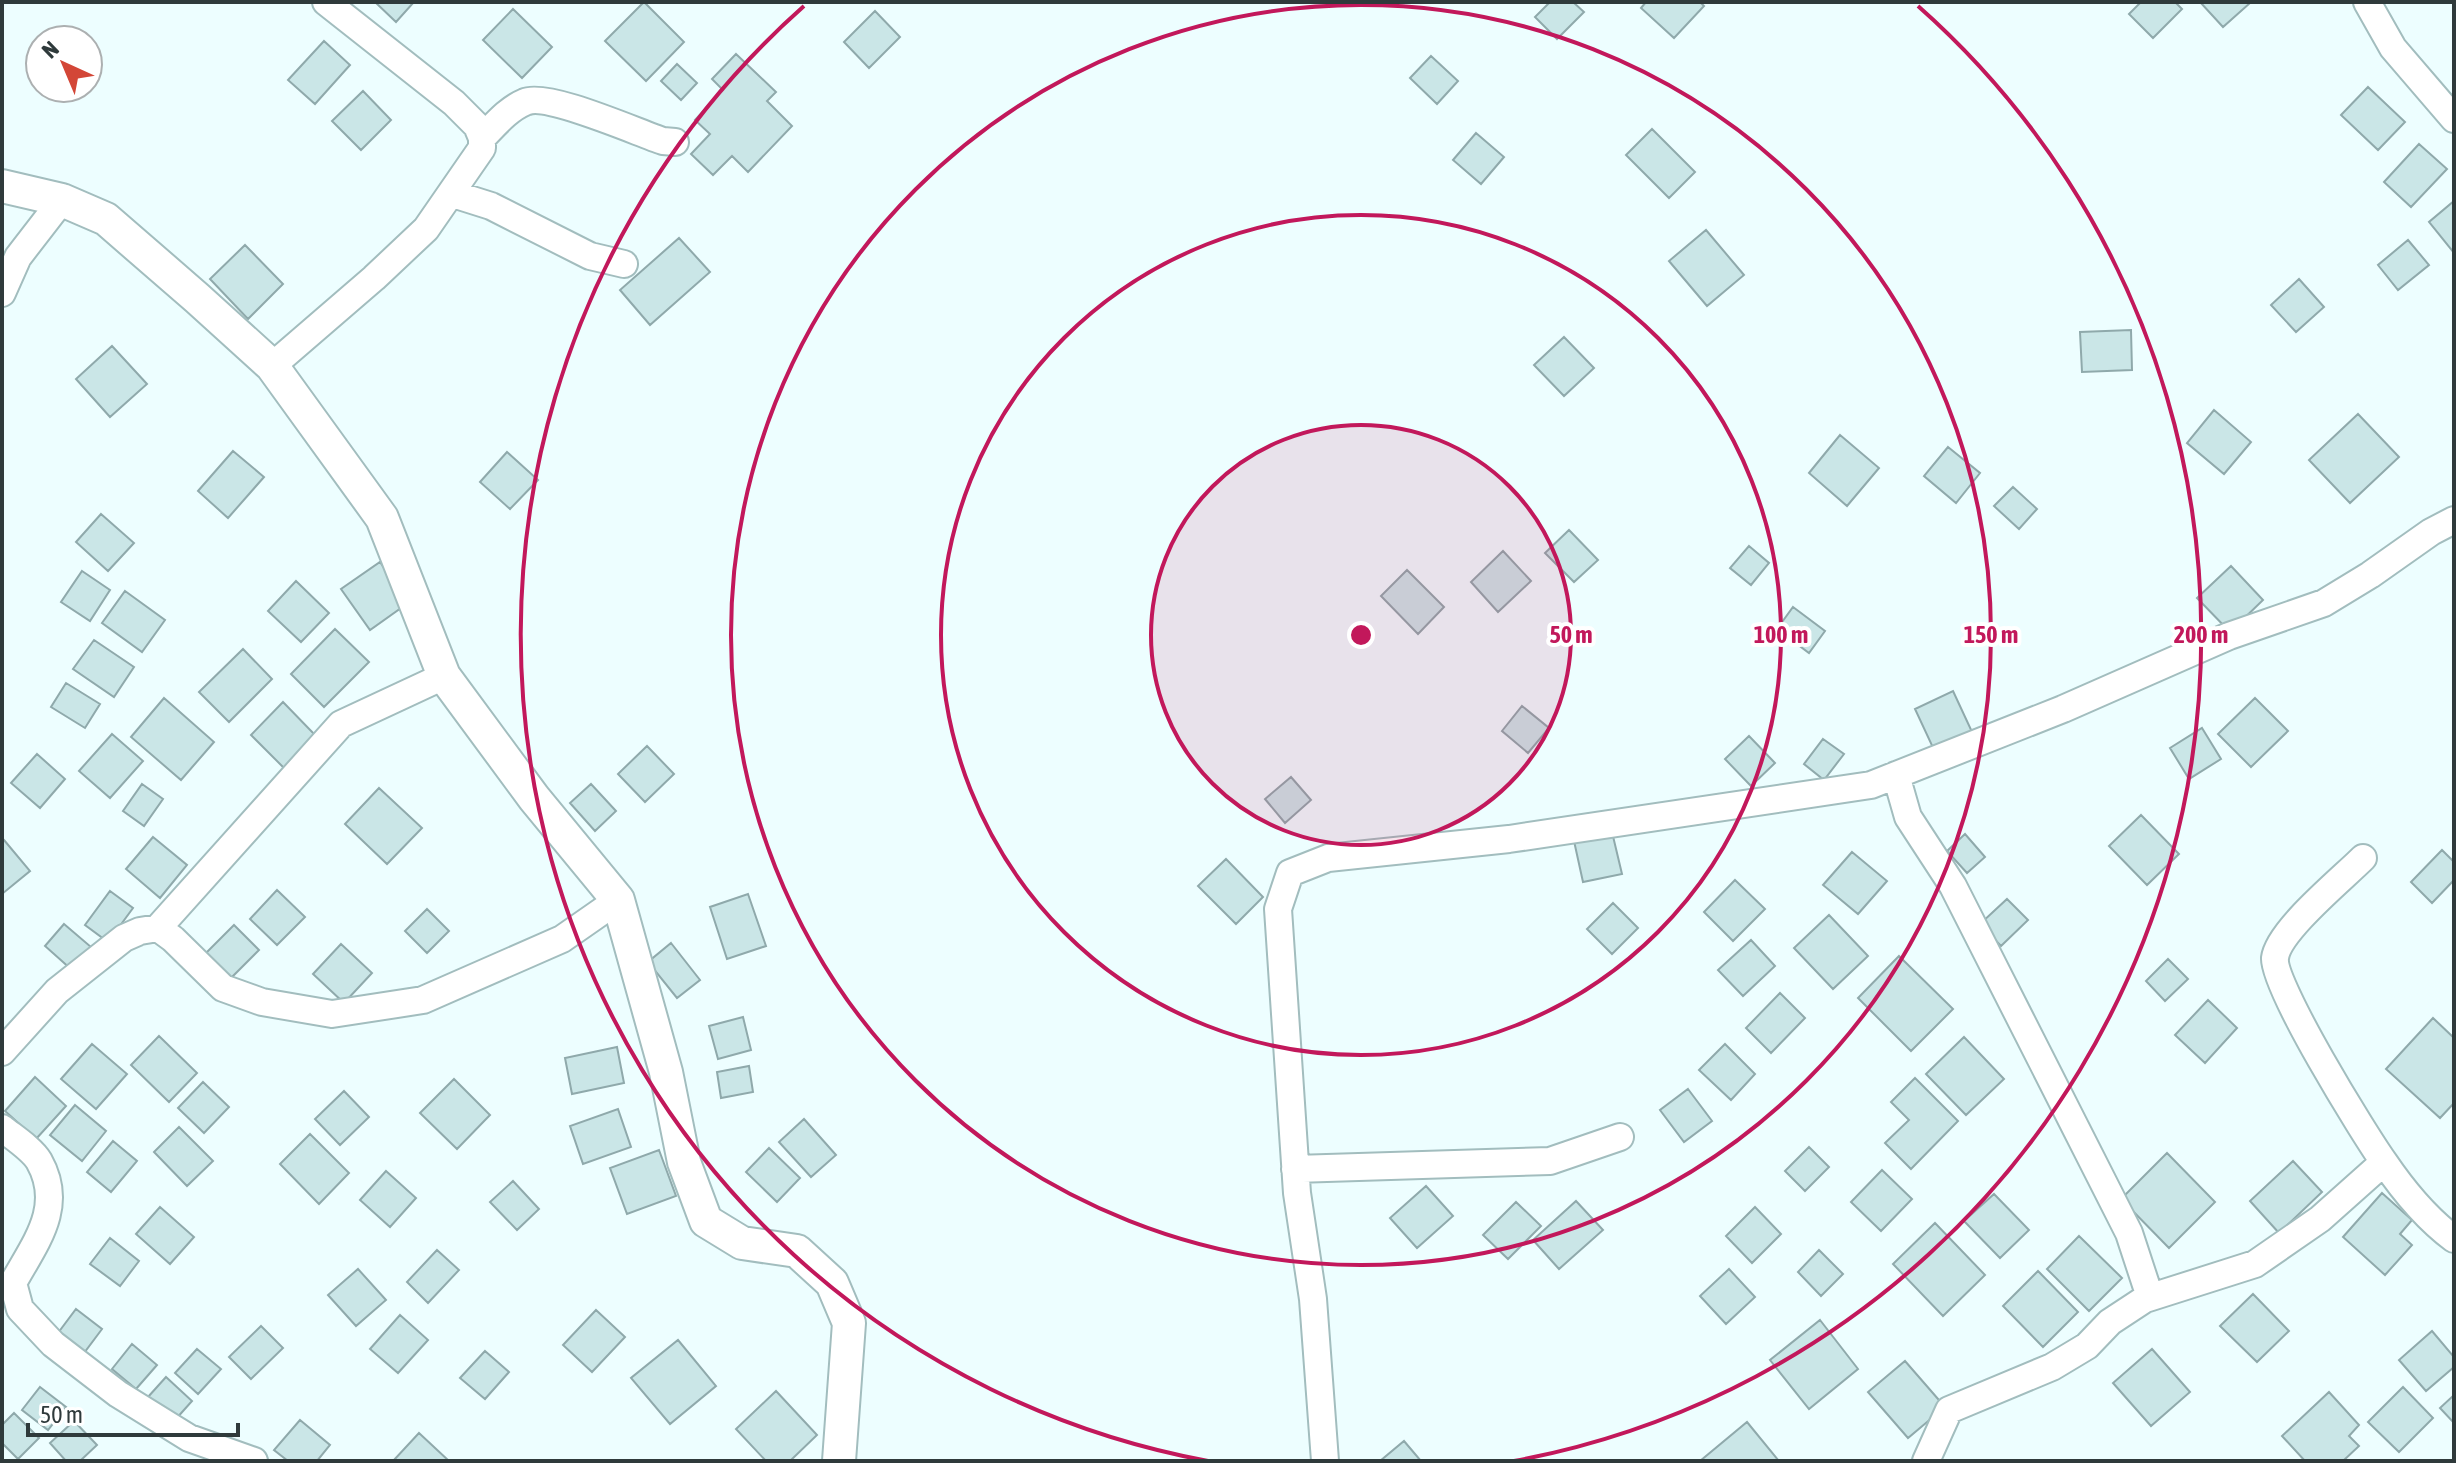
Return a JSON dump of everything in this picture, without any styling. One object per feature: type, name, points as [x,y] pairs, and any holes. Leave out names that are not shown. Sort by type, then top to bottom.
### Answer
[{"type":"street","points":[[272,366],[426,229],[482,148],[477,126],[454,103],[326,2]]},
{"type":"street","points":[[2367,2],[2393,48],[2454,119]]},
{"type":"street","points":[[482,138],[501,118],[528,100],[557,102],[663,141],[675,142]]},
{"type":"street","points":[[2,186],[62,200],[106,219],[272,366],[382,518],[444,676],[534,798],[618,900],[666,1072],[684,1162],[706,1221],[742,1243],[797,1251],[832,1283],[849,1323],[839,1461]]},
{"type":"street","points":[[453,194],[491,206],[590,256],[624,264]]},
{"type":"street","points":[[2,293],[18,257],[62,200]]},
{"type":"street","points":[[1325,1461],[1313,1299],[1295,1169],[1278,909],[1290,873],[1328,858],[1509,839],[1871,785],[2063,709],[2229,636],[2324,603],[2454,520]]},
{"type":"street","points":[[2,1052],[57,991],[124,938],[158,928],[341,724],[444,676]]},
{"type":"street","points":[[1896,775],[1908,817],[1953,886],[2129,1233],[2150,1297]]},
{"type":"street","points":[[2363,858],[2285,933],[2275,959],[2282,988],[2384,1162],[2409,1195],[2454,1239]]},
{"type":"street","points":[[158,928],[223,988],[262,1002],[332,1014],[423,1000],[562,939],[618,900]]},
{"type":"street","points":[[2,1128],[38,1160],[51,1195],[44,1227],[13,1283],[20,1309],[53,1344],[118,1394],[189,1438],[254,1461]]},
{"type":"street","points":[[1295,1169],[1550,1161],[1620,1137]]},
{"type":"street","points":[[1926,1461],[1949,1410],[2052,1367],[2087,1346],[2110,1322],[2150,1297],[2255,1264],[2320,1219],[2384,1162]]},
{"type":"building","points":[[375,2],[414,2],[396,22]]},
{"type":"building","points":[[644,2],[684,42],[646,81],[605,41]]},
{"type":"building","points":[[1550,2],[1573,2],[1584,12],[1557,39],[1535,17]]},
{"type":"building","points":[[1646,2],[1700,2],[1704,6],[1674,38],[1641,8]]},
{"type":"building","points":[[2141,2],[2175,2],[2182,9],[2153,38],[2129,14]]},
{"type":"building","points":[[2200,2],[2249,2],[2250,3],[2223,27]]},
{"type":"building","points":[[513,9],[552,47],[522,78],[483,40]]},
{"type":"building","points":[[875,11],[900,37],[869,68],[844,42]]},
{"type":"building","points":[[324,41],[350,65],[315,104],[288,80]]},
{"type":"building","points":[[736,54],[776,92],[767,101],[792,126],[748,172],[732,156],[713,175],[691,154],[710,134],[695,120],[723,90],[712,79]]},
{"type":"building","points":[[1431,56],[1458,81],[1437,104],[1410,78]]},
{"type":"building","points":[[677,64],[697,83],[681,100],[661,81]]},
{"type":"building","points":[[2368,87],[2405,122],[2378,150],[2341,115]]},
{"type":"building","points":[[363,91],[391,120],[361,150],[332,121]]},
{"type":"building","points":[[1652,129],[1695,172],[1669,198],[1626,155]]},
{"type":"building","points":[[1476,133],[1504,157],[1481,184],[1453,160]]},
{"type":"building","points":[[2419,144],[2447,169],[2411,207],[2384,182]]},
{"type":"building","points":[[2454,201],[2454,253],[2429,222]]},
{"type":"building","points":[[1706,230],[1744,275],[1707,306],[1669,261]]},
{"type":"building","points":[[679,238],[710,272],[650,325],[620,290]]},
{"type":"building","points":[[2408,240],[2429,265],[2398,290],[2378,265]]},
{"type":"building","points":[[245,245],[283,284],[248,319],[210,279]]},
{"type":"building","points":[[2299,279],[2324,307],[2296,332],[2271,305]]},
{"type":"building","points":[[2131,330],[2132,370],[2082,372],[2080,332]]},
{"type":"building","points":[[1564,337],[1594,368],[1564,396],[1534,365]]},
{"type":"building","points":[[112,346],[147,384],[110,417],[76,379]]},
{"type":"building","points":[[2214,410],[2251,442],[2224,474],[2187,443]]},
{"type":"building","points":[[2358,414],[2399,457],[2350,503],[2309,460]]},
{"type":"building","points":[[1840,435],[1879,468],[1847,506],[1809,473]]},
{"type":"building","points":[[1948,447],[1980,473],[1956,503],[1924,476]]},
{"type":"building","points":[[233,451],[264,477],[228,518],[198,491]]},
{"type":"building","points":[[507,452],[538,480],[510,509],[480,482]]},
{"type":"building","points":[[2013,487],[2037,509],[2019,529],[1994,506]]},
{"type":"building","points":[[101,514],[134,543],[108,571],[76,542]]},
{"type":"building","points":[[1569,530],[1598,560],[1574,582],[1545,553]]},
{"type":"building","points":[[1749,546],[1769,563],[1751,585],[1730,568]]},
{"type":"building","points":[[1503,551],[1531,581],[1498,612],[1471,582]]},
{"type":"building","points":[[380,562],[408,603],[370,630],[341,589]]},
{"type":"building","points":[[2231,566],[2263,600],[2230,632],[2197,598]]},
{"type":"building","points":[[1407,570],[1444,607],[1418,634],[1381,596]]},
{"type":"building","points":[[82,571],[110,590],[90,621],[61,602]]},
{"type":"building","points":[[296,581],[329,613],[301,642],[268,611]]},
{"type":"building","points":[[125,591],[165,620],[142,652],[102,623]]},
{"type":"building","points":[[1793,607],[1825,631],[1809,653],[1777,629]]},
{"type":"building","points":[[335,629],[369,662],[324,707],[291,674]]},
{"type":"building","points":[[94,640],[134,667],[114,697],[73,669]]},
{"type":"building","points":[[243,649],[272,679],[229,722],[199,692]]},
{"type":"building","points":[[66,683],[100,704],[85,728],[51,707]]},
{"type":"building","points":[[1953,691],[1973,734],[1935,752],[1915,709]]},
{"type":"building","points":[[164,698],[214,742],[181,780],[131,737]]},
{"type":"building","points":[[2255,698],[2288,731],[2251,767],[2218,734]]},
{"type":"building","points":[[283,702],[316,736],[284,768],[251,735]]},
{"type":"building","points":[[1522,706],[1549,728],[1528,753],[1502,731]]},
{"type":"building","points":[[2202,728],[2221,759],[2189,779],[2170,748]]},
{"type":"building","points":[[112,734],[143,761],[110,798],[79,771]]},
{"type":"building","points":[[1749,736],[1775,763],[1751,786],[1725,759]]},
{"type":"building","points":[[1823,739],[1844,754],[1824,780],[1804,764]]},
{"type":"building","points":[[647,746],[674,774],[645,802],[618,774]]},
{"type":"building","points":[[37,754],[65,779],[40,808],[11,783]]},
{"type":"building","points":[[1291,777],[1311,800],[1285,823],[1265,799]]},
{"type":"building","points":[[142,784],[163,799],[144,826],[123,811]]},
{"type":"building","points":[[591,784],[616,811],[595,831],[570,803]]},
{"type":"building","points":[[379,788],[422,828],[387,864],[345,824]]},
{"type":"building","points":[[2141,815],[2179,854],[2147,885],[2109,846]]},
{"type":"building","points":[[1612,832],[1622,874],[1583,882],[1574,841]]},
{"type":"building","points":[[1965,834],[1985,857],[1967,873],[1947,851]]},
{"type":"building","points":[[153,837],[187,865],[160,898],[126,869]]},
{"type":"building","points":[[2,841],[30,871],[2,894]]},
{"type":"building","points":[[2442,850],[2454,862],[2454,880],[2432,903],[2411,882]]},
{"type":"building","points":[[1852,852],[1887,881],[1858,914],[1823,885]]},
{"type":"building","points":[[1226,859],[1263,897],[1236,924],[1198,886]]},
{"type":"building","points":[[1735,880],[1765,909],[1733,941],[1704,912]]},
{"type":"building","points":[[277,890],[305,917],[277,945],[250,919]]},
{"type":"building","points":[[110,891],[133,908],[108,942],[85,925]]},
{"type":"building","points":[[748,894],[766,946],[727,959],[710,907]]},
{"type":"building","points":[[2007,899],[2028,920],[2001,946],[1980,924]]},
{"type":"building","points":[[1613,903],[1638,928],[1612,954],[1587,929]]},
{"type":"building","points":[[427,909],[449,931],[427,953],[405,931]]},
{"type":"building","points":[[1829,915],[1868,956],[1833,989],[1794,948]]},
{"type":"building","points":[[64,924],[91,947],[72,970],[45,946]]},
{"type":"building","points":[[234,925],[259,950],[231,978],[206,953]]},
{"type":"building","points":[[1751,940],[1775,966],[1743,996],[1718,970]]},
{"type":"building","points":[[671,943],[700,980],[677,998],[648,962]]},
{"type":"building","points":[[341,944],[372,973],[344,1003],[313,974]]},
{"type":"building","points":[[1899,956],[1953,1009],[1911,1051],[1858,998]]},
{"type":"building","points":[[2168,959],[2188,979],[2165,1001],[2146,981]]},
{"type":"building","points":[[1780,993],[1805,1018],[1771,1053],[1746,1028]]},
{"type":"building","points":[[2208,1000],[2237,1028],[2205,1063],[2175,1035]]},
{"type":"building","points":[[743,1017],[751,1050],[718,1059],[709,1026]]},
{"type":"building","points":[[2433,1018],[2454,1038],[2454,1103],[2440,1118],[2386,1069]]},
{"type":"building","points":[[159,1036],[197,1073],[169,1102],[131,1065]]},
{"type":"building","points":[[1964,1037],[2004,1079],[1966,1115],[1926,1074]]},
{"type":"building","points":[[92,1044],[127,1074],[96,1109],[61,1079]]},
{"type":"building","points":[[1725,1044],[1755,1074],[1731,1100],[1699,1070]]},
{"type":"building","points":[[617,1047],[624,1083],[572,1094],[565,1058]]},
{"type":"building","points":[[749,1066],[753,1092],[721,1098],[717,1072]]},
{"type":"building","points":[[35,1077],[66,1106],[36,1139],[5,1111]]},
{"type":"building","points":[[1915,1078],[1958,1121],[1911,1169],[1885,1143],[1909,1120],[1891,1102]]},
{"type":"building","points":[[454,1079],[490,1115],[457,1149],[420,1113]]},
{"type":"building","points":[[203,1082],[229,1107],[204,1133],[178,1108]]},
{"type":"building","points":[[1688,1089],[1712,1121],[1684,1142],[1660,1110]]},
{"type":"building","points":[[344,1091],[369,1117],[340,1145],[315,1119]]},
{"type":"building","points":[[75,1105],[106,1131],[82,1161],[50,1135]]},
{"type":"building","points":[[618,1109],[631,1147],[583,1164],[570,1126]]},
{"type":"building","points":[[804,1119],[836,1155],[811,1177],[779,1142]]},
{"type":"building","points":[[179,1127],[213,1161],[187,1186],[154,1152]]},
{"type":"building","points":[[310,1134],[349,1173],[319,1204],[280,1164]]},
{"type":"building","points":[[113,1141],[137,1161],[111,1192],[87,1172]]},
{"type":"building","points":[[1809,1147],[1829,1167],[1805,1191],[1785,1171]]},
{"type":"building","points":[[769,1148],[800,1178],[777,1202],[746,1172]]},
{"type":"building","points":[[659,1150],[676,1196],[627,1214],[610,1168]]},
{"type":"building","points":[[2167,1153],[2215,1202],[2169,1248],[2121,1199]]},
{"type":"building","points":[[2293,1161],[2322,1192],[2279,1233],[2250,1201]]},
{"type":"building","points":[[1882,1170],[1912,1199],[1881,1231],[1851,1202]]},
{"type":"building","points":[[386,1171],[416,1198],[390,1227],[360,1200]]},
{"type":"building","points":[[513,1181],[539,1209],[517,1230],[490,1202]]},
{"type":"building","points":[[1426,1186],[1453,1216],[1417,1248],[1390,1218]]},
{"type":"building","points":[[2382,1193],[2412,1220],[2400,1234],[2412,1245],[2385,1275],[2343,1237]]},
{"type":"building","points":[[1994,1194],[2029,1230],[2000,1258],[1964,1221]]},
{"type":"building","points":[[1576,1201],[1603,1230],[1559,1269],[1533,1240]]},
{"type":"building","points":[[1516,1202],[1541,1226],[1508,1259],[1483,1235]]},
{"type":"building","points":[[160,1207],[194,1237],[170,1264],[136,1234]]},
{"type":"building","points":[[1755,1207],[1781,1234],[1752,1263],[1726,1236]]},
{"type":"building","points":[[1935,1223],[1985,1275],[1943,1316],[1893,1264]]},
{"type":"building","points":[[2079,1236],[2122,1278],[2089,1311],[2047,1269]]},
{"type":"building","points":[[110,1238],[139,1261],[120,1286],[90,1264]]},
{"type":"building","points":[[437,1250],[459,1270],[428,1303],[407,1282]]},
{"type":"building","points":[[1819,1250],[1843,1274],[1821,1296],[1798,1272]]},
{"type":"building","points":[[358,1269],[386,1300],[356,1326],[328,1295]]},
{"type":"building","points":[[1729,1269],[1755,1297],[1726,1324],[1700,1296]]},
{"type":"building","points":[[2038,1271],[2078,1312],[2043,1347],[2003,1306]]},
{"type":"building","points":[[2253,1294],[2289,1331],[2257,1362],[2220,1326]]},
{"type":"building","points":[[76,1309],[102,1329],[84,1353],[58,1333]]},
{"type":"building","points":[[596,1310],[625,1337],[592,1372],[563,1345]]},
{"type":"building","points":[[400,1315],[428,1340],[398,1373],[370,1349]]},
{"type":"building","points":[[1820,1320],[1858,1369],[1809,1409],[1770,1360]]},
{"type":"building","points":[[261,1326],[283,1348],[251,1379],[229,1357]]},
{"type":"building","points":[[2432,1331],[2454,1357],[2454,1367],[2426,1391],[2399,1360]]},
{"type":"building","points":[[678,1340],[716,1386],[670,1424],[631,1378]]},
{"type":"building","points":[[132,1344],[157,1365],[136,1389],[112,1369]]},
{"type":"building","points":[[197,1349],[221,1369],[198,1394],[175,1373]]},
{"type":"building","points":[[2152,1349],[2190,1392],[2151,1426],[2113,1383]]},
{"type":"building","points":[[485,1351],[509,1372],[485,1399],[460,1378]]},
{"type":"building","points":[[1905,1361],[1945,1407],[1908,1438],[1868,1392]]},
{"type":"building","points":[[166,1377],[192,1401],[175,1420],[148,1397]]},
{"type":"building","points":[[40,1387],[66,1407],[48,1430],[22,1410]]},
{"type":"building","points":[[2403,1387],[2433,1418],[2399,1452],[2368,1422]]},
{"type":"building","points":[[776,1391],[817,1435],[790,1461],[766,1461],[736,1429]]},
{"type":"building","points":[[2329,1392],[2359,1425],[2349,1436],[2359,1446],[2343,1461],[2305,1461],[2282,1436]]},
{"type":"building","points":[[2454,1395],[2454,1423],[2440,1408]]},
{"type":"building","points":[[14,1413],[39,1438],[18,1459],[2,1443],[2,1425]]},
{"type":"building","points":[[300,1420],[330,1445],[317,1461],[288,1461],[274,1450]]},
{"type":"building","points":[[74,1421],[97,1445],[80,1461],[66,1461],[50,1443]]},
{"type":"building","points":[[1747,1422],[1779,1461],[1700,1461]]},
{"type":"building","points":[[419,1433],[449,1461],[393,1461]]},
{"type":"building","points":[[1404,1441],[1421,1461],[1380,1461]]}]
